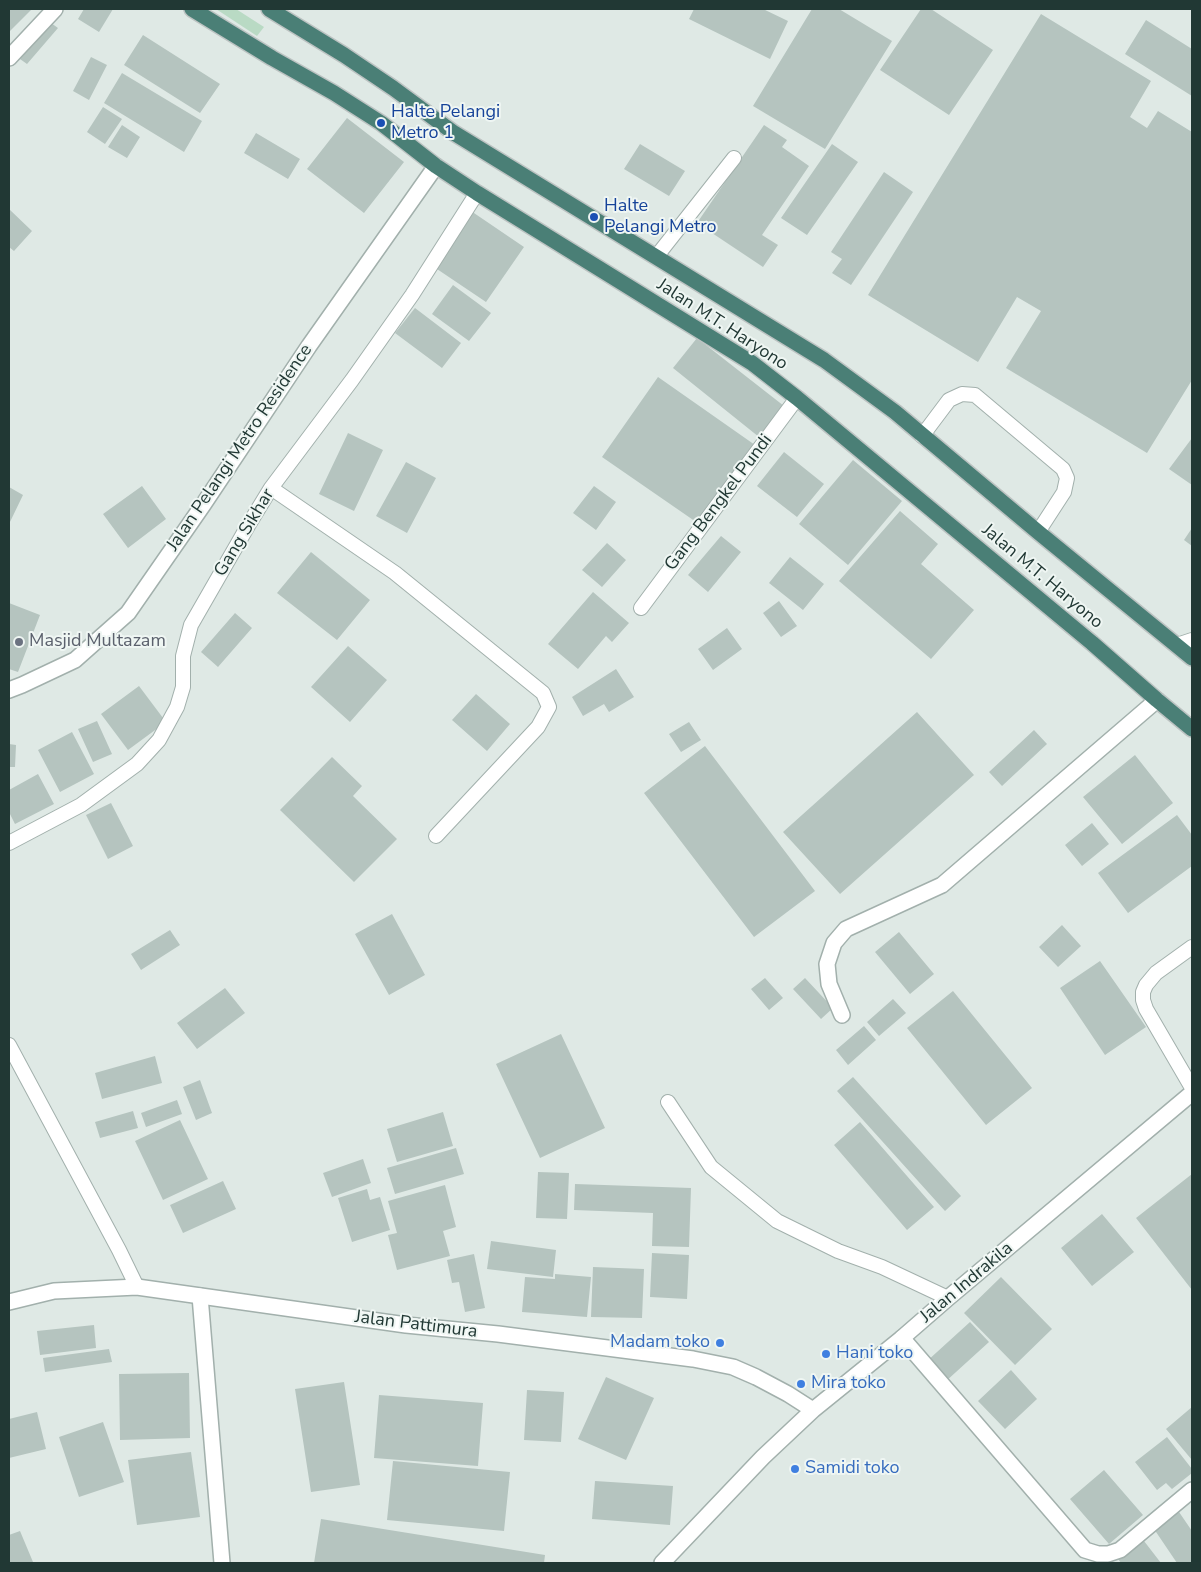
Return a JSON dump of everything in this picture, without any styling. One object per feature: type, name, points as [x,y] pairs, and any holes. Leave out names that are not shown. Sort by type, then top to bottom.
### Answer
[{"type":"highway","name":"Jalan M.T. Haryono","points":[[192,9],[358,108],[381,123],[436,166],[477,193],[752,363],[797,398],[1092,643],[1192,729]]},
{"type":"highway","name":"Jalan M.T. Haryono","points":[[269,9],[352,60],[454,133],[824,360],[895,412],[1192,658]]},
{"type":"street","points":[[9,58],[55,9]]},
{"type":"street","name":"Jalan Pelangi Metro Residence","points":[[9,690],[75,660],[128,613],[309,346],[436,166]]},
{"type":"street","points":[[842,1015],[829,984],[827,964],[834,944],[846,929],[942,885],[1157,700]]},
{"type":"street","name":"Jalan Indrakila","points":[[662,1563],[763,1457],[813,1410],[902,1338],[1192,1093]]},
{"type":"street","name":"Jalan Pattimura","points":[[9,1302],[54,1291],[137,1288],[406,1325],[693,1359],[733,1367],[756,1376],[813,1410]]},
{"type":"street","points":[[200,1296],[222,1563]]},
{"type":"street","points":[[902,1338],[1085,1550],[1098,1554],[1108,1554],[1120,1550],[1192,1490]]},
{"type":"lane","points":[[656,257],[734,158]]},
{"type":"lane","name":"Gang Sikhar","points":[[9,843],[81,805],[137,764],[158,740],[177,707],[183,687],[182,656],[190,625],[271,488],[352,380],[412,295],[477,193]]},
{"type":"lane","points":[[922,436],[949,400],[962,394],[975,395],[1063,469],[1067,478],[1064,492],[1038,532]]},
{"type":"lane","name":"Gang Bengkel Pundi","points":[[641,608],[797,398]]},
{"type":"lane","points":[[271,488],[395,574],[543,693],[549,707],[538,727],[436,836]]},
{"type":"lane","points":[[1177,645],[1192,640]]},
{"type":"lane","points":[[1192,947],[1156,973],[1143,992],[1146,1009],[1192,1088]]},
{"type":"lane","points":[[9,1044],[120,1250],[137,1288]]},
{"type":"lane","points":[[668,1102],[711,1167],[777,1221],[838,1251],[882,1267],[948,1298]]},
{"type":"green space","points":[[216,9],[236,9],[264,27],[257,36]]},
{"type":"building","points":[[9,9],[32,9],[9,32]]},
{"type":"building","points":[[84,9],[113,9],[99,32],[78,19]]},
{"type":"building","points":[[694,9],[763,9],[788,21],[770,59],[689,19]]},
{"type":"building","points":[[812,9],[839,9],[892,41],[825,149],[753,106]]},
{"type":"building","points":[[921,9],[931,9],[993,50],[949,115],[880,70]]},
{"type":"building","points":[[1041,14],[1151,81],[1130,117],[1147,128],[1158,111],[1192,132],[1192,380],[1147,453],[1006,368],[1041,311],[1017,297],[978,362],[868,295]]},
{"type":"building","points":[[1146,20],[1192,49],[1192,96],[1125,54]]},
{"type":"building","points":[[51,23],[58,28],[27,64],[20,59]]},
{"type":"building","points":[[143,35],[220,84],[200,113],[124,65]]},
{"type":"building","points":[[91,57],[107,65],[89,100],[73,91]]},
{"type":"building","points":[[122,73],[202,121],[184,152],[104,103]]},
{"type":"building","points":[[103,107],[122,119],[105,144],[87,132]]},
{"type":"building","points":[[347,118],[404,162],[364,213],[307,169]]},
{"type":"building","points":[[122,125],[140,137],[127,158],[108,147]]},
{"type":"building","points":[[764,125],[787,140],[782,147],[809,166],[762,235],[778,245],[763,267],[697,223]]},
{"type":"building","points":[[256,133],[300,159],[288,179],[244,153]]},
{"type":"building","points":[[640,144],[685,171],[669,196],[624,169]]},
{"type":"building","points":[[832,144],[858,162],[807,235],[781,218]]},
{"type":"building","points":[[884,172],[913,192],[851,285],[832,273],[842,259],[831,252]]},
{"type":"building","points":[[9,209],[32,231],[14,251],[9,247]]},
{"type":"building","points":[[471,211],[524,247],[486,302],[434,267]]},
{"type":"building","points":[[453,285],[491,313],[469,341],[432,314]]},
{"type":"building","points":[[415,308],[461,343],[442,368],[395,333]]},
{"type":"building","points":[[697,338],[784,406],[759,437],[673,368]]},
{"type":"building","points":[[658,377],[755,445],[699,524],[602,457]]},
{"type":"building","points":[[348,433],[383,450],[354,511],[319,494]]},
{"type":"building","points":[[1192,438],[1192,485],[1169,469]]},
{"type":"building","points":[[784,452],[824,484],[797,517],[757,486]]},
{"type":"building","points":[[853,460],[902,501],[848,565],[799,524]]},
{"type":"building","points":[[406,462],[436,478],[407,533],[376,516]]},
{"type":"building","points":[[142,486],[166,519],[128,548],[103,514]]},
{"type":"building","points":[[594,486],[616,502],[596,530],[573,513]]},
{"type":"building","points":[[9,487],[23,495],[9,524]]},
{"type":"building","points":[[900,511],[938,544],[921,564],[974,610],[931,659],[839,581]]},
{"type":"building","points":[[1192,528],[1192,546],[1184,540]]},
{"type":"building","points":[[721,536],[741,552],[708,592],[688,575]]},
{"type":"building","points":[[607,543],[626,560],[602,587],[582,570]]},
{"type":"building","points":[[311,552],[370,600],[337,640],[277,593]]},
{"type":"building","points":[[790,557],[824,584],[803,610],[769,583]]},
{"type":"building","points":[[593,592],[629,623],[612,642],[606,636],[578,669],[548,644]]},
{"type":"building","points":[[779,601],[797,626],[781,637],[763,613]]},
{"type":"building","name":"Masjid Multazam","points":[[9,603],[40,615],[18,672],[9,669]]},
{"type":"building","points":[[235,613],[252,628],[218,667],[201,652]]},
{"type":"building","points":[[727,628],[742,649],[713,670],[698,649]]},
{"type":"building","points":[[348,646],[387,680],[350,722],[311,687]]},
{"type":"building","points":[[616,669],[634,697],[609,712],[604,704],[583,716],[572,697]]},
{"type":"building","points":[[139,686],[166,722],[128,750],[101,714]]},
{"type":"building","points":[[476,694],[510,724],[487,751],[452,720]]},
{"type":"building","points":[[917,712],[974,775],[840,894],[783,832]]},
{"type":"building","points":[[97,721],[112,754],[93,762],[78,729]]},
{"type":"building","points":[[689,722],[701,740],[681,752],[669,734]]},
{"type":"building","points":[[1034,730],[1047,744],[1002,786],[989,772]]},
{"type":"building","points":[[72,732],[94,774],[60,792],[38,750]]},
{"type":"building","points":[[9,744],[16,745],[15,767],[9,767]]},
{"type":"building","points":[[705,746],[815,891],[754,937],[644,793]]},
{"type":"building","points":[[1135,755],[1173,803],[1122,844],[1083,797]]},
{"type":"building","points":[[332,757],[362,786],[353,796],[397,839],[354,882],[280,810]]},
{"type":"building","points":[[38,774],[54,804],[15,824],[9,812],[9,790]]},
{"type":"building","points":[[111,803],[133,846],[108,859],[86,815]]},
{"type":"building","points":[[1177,815],[1192,835],[1192,866],[1128,913],[1098,873]]},
{"type":"building","points":[[1092,823],[1109,844],[1082,866],[1065,845]]},
{"type":"building","points":[[392,914],[425,975],[389,995],[355,934]]},
{"type":"building","points":[[1062,925],[1081,946],[1058,967],[1039,947]]},
{"type":"building","points":[[170,930],[180,945],[141,970],[131,954]]},
{"type":"building","points":[[899,932],[934,974],[910,994],[875,952]]},
{"type":"building","points":[[1100,961],[1146,1027],[1105,1055],[1060,988]]},
{"type":"building","points":[[765,978],[783,998],[769,1010],[751,989]]},
{"type":"building","points":[[805,978],[833,1008],[821,1019],[793,989]]},
{"type":"building","points":[[225,988],[245,1013],[197,1049],[177,1023]]},
{"type":"building","points":[[953,991],[1032,1088],[986,1125],[907,1028]]},
{"type":"building","points":[[893,999],[906,1013],[879,1036],[867,1022]]},
{"type":"building","points":[[864,1026],[876,1040],[848,1065],[836,1050]]},
{"type":"building","points":[[561,1034],[605,1128],[540,1158],[496,1064]]},
{"type":"building","points":[[155,1056],[162,1083],[102,1099],[95,1073]]},
{"type":"building","points":[[853,1077],[961,1196],[945,1211],[837,1091]]},
{"type":"building","points":[[200,1080],[212,1113],[196,1120],[183,1087]]},
{"type":"building","points":[[177,1100],[182,1114],[146,1127],[141,1113]]},
{"type":"building","points":[[133,1111],[138,1128],[100,1138],[95,1122]]},
{"type":"building","points":[[443,1112],[453,1146],[397,1162],[387,1129]]},
{"type":"building","points":[[180,1120],[208,1179],[163,1200],[135,1141]]},
{"type":"building","points":[[860,1122],[934,1207],[907,1230],[834,1145]]},
{"type":"building","points":[[456,1148],[464,1174],[395,1194],[387,1168]]},
{"type":"building","points":[[363,1159],[371,1183],[332,1197],[323,1173]]},
{"type":"building","points":[[538,1172],[569,1173],[567,1219],[536,1218]]},
{"type":"building","points":[[1192,1174],[1192,1290],[1136,1218]]},
{"type":"building","points":[[223,1181],[236,1209],[183,1233],[170,1205]]},
{"type":"building","points":[[575,1184],[691,1188],[689,1247],[652,1246],[653,1213],[574,1210]]},
{"type":"building","points":[[445,1185],[456,1227],[443,1231],[450,1256],[397,1270],[388,1235],[397,1233],[388,1201]]},
{"type":"building","points":[[367,1189],[370,1200],[380,1197],[390,1230],[352,1242],[338,1198]]},
{"type":"building","points":[[1102,1214],[1134,1252],[1092,1286],[1061,1248]]},
{"type":"building","points":[[491,1241],[556,1250],[553,1277],[487,1269]]},
{"type":"building","points":[[652,1253],[689,1255],[687,1299],[650,1297]]},
{"type":"building","points":[[474,1254],[485,1308],[465,1312],[459,1282],[452,1283],[447,1260]]},
{"type":"building","points":[[593,1267],[644,1269],[642,1318],[591,1317]]},
{"type":"building","points":[[555,1274],[591,1277],[587,1317],[522,1312],[525,1277],[555,1279]]},
{"type":"building","points":[[1001,1277],[1052,1329],[1015,1365],[964,1313]]},
{"type":"building","points":[[970,1322],[989,1342],[945,1382],[926,1362]]},
{"type":"building","points":[[94,1325],[96,1348],[40,1355],[37,1331]]},
{"type":"building","points":[[109,1349],[112,1362],[45,1372],[43,1358]]},
{"type":"building","points":[[1011,1370],[1037,1399],[1005,1429],[978,1401]]},
{"type":"building","points":[[189,1373],[190,1438],[120,1440],[119,1374]]},
{"type":"building","points":[[606,1377],[654,1398],[626,1460],[578,1439]]},
{"type":"building","points":[[344,1382],[360,1485],[311,1492],[295,1389]]},
{"type":"building","points":[[527,1390],[564,1392],[561,1442],[524,1440]]},
{"type":"building","points":[[379,1395],[483,1403],[478,1466],[374,1458]]},
{"type":"building","points":[[1192,1407],[1192,1460],[1166,1429]]},
{"type":"building","points":[[37,1412],[46,1449],[9,1458],[9,1419]]},
{"type":"building","points":[[103,1422],[124,1482],[79,1497],[59,1437]]},
{"type":"building","points":[[1167,1437],[1192,1469],[1192,1473],[1172,1489],[1166,1483],[1157,1490],[1135,1462]]},
{"type":"building","points":[[191,1452],[200,1517],[137,1525],[128,1460]]},
{"type":"building","points":[[393,1461],[510,1472],[504,1531],[387,1520]]},
{"type":"building","points":[[1104,1470],[1143,1515],[1109,1544],[1070,1499]]},
{"type":"building","points":[[595,1481],[673,1486],[670,1525],[592,1519]]},
{"type":"building","points":[[1179,1512],[1192,1531],[1192,1563],[1177,1563],[1154,1529]]},
{"type":"building","points":[[321,1519],[545,1555],[544,1563],[314,1563]]},
{"type":"building","points":[[20,1531],[33,1562],[9,1563],[9,1535]]},
{"type":"building","points":[[1144,1541],[1161,1563],[1121,1563],[1118,1559]]},
{"type":"place","name":"Halte Pelangi Metro 1","points":[[381,123]]},
{"type":"place","name":"Halte Pelangi Metro","points":[[594,217]]},
{"type":"place","name":"Masjid Multazam","points":[[19,642]]},
{"type":"place","name":"Madam toko","points":[[720,1343]]},
{"type":"place","name":"Hani toko","points":[[826,1354]]},
{"type":"place","name":"Mira toko","points":[[801,1384]]},
{"type":"place","name":"Samidi toko","points":[[795,1469]]}]
